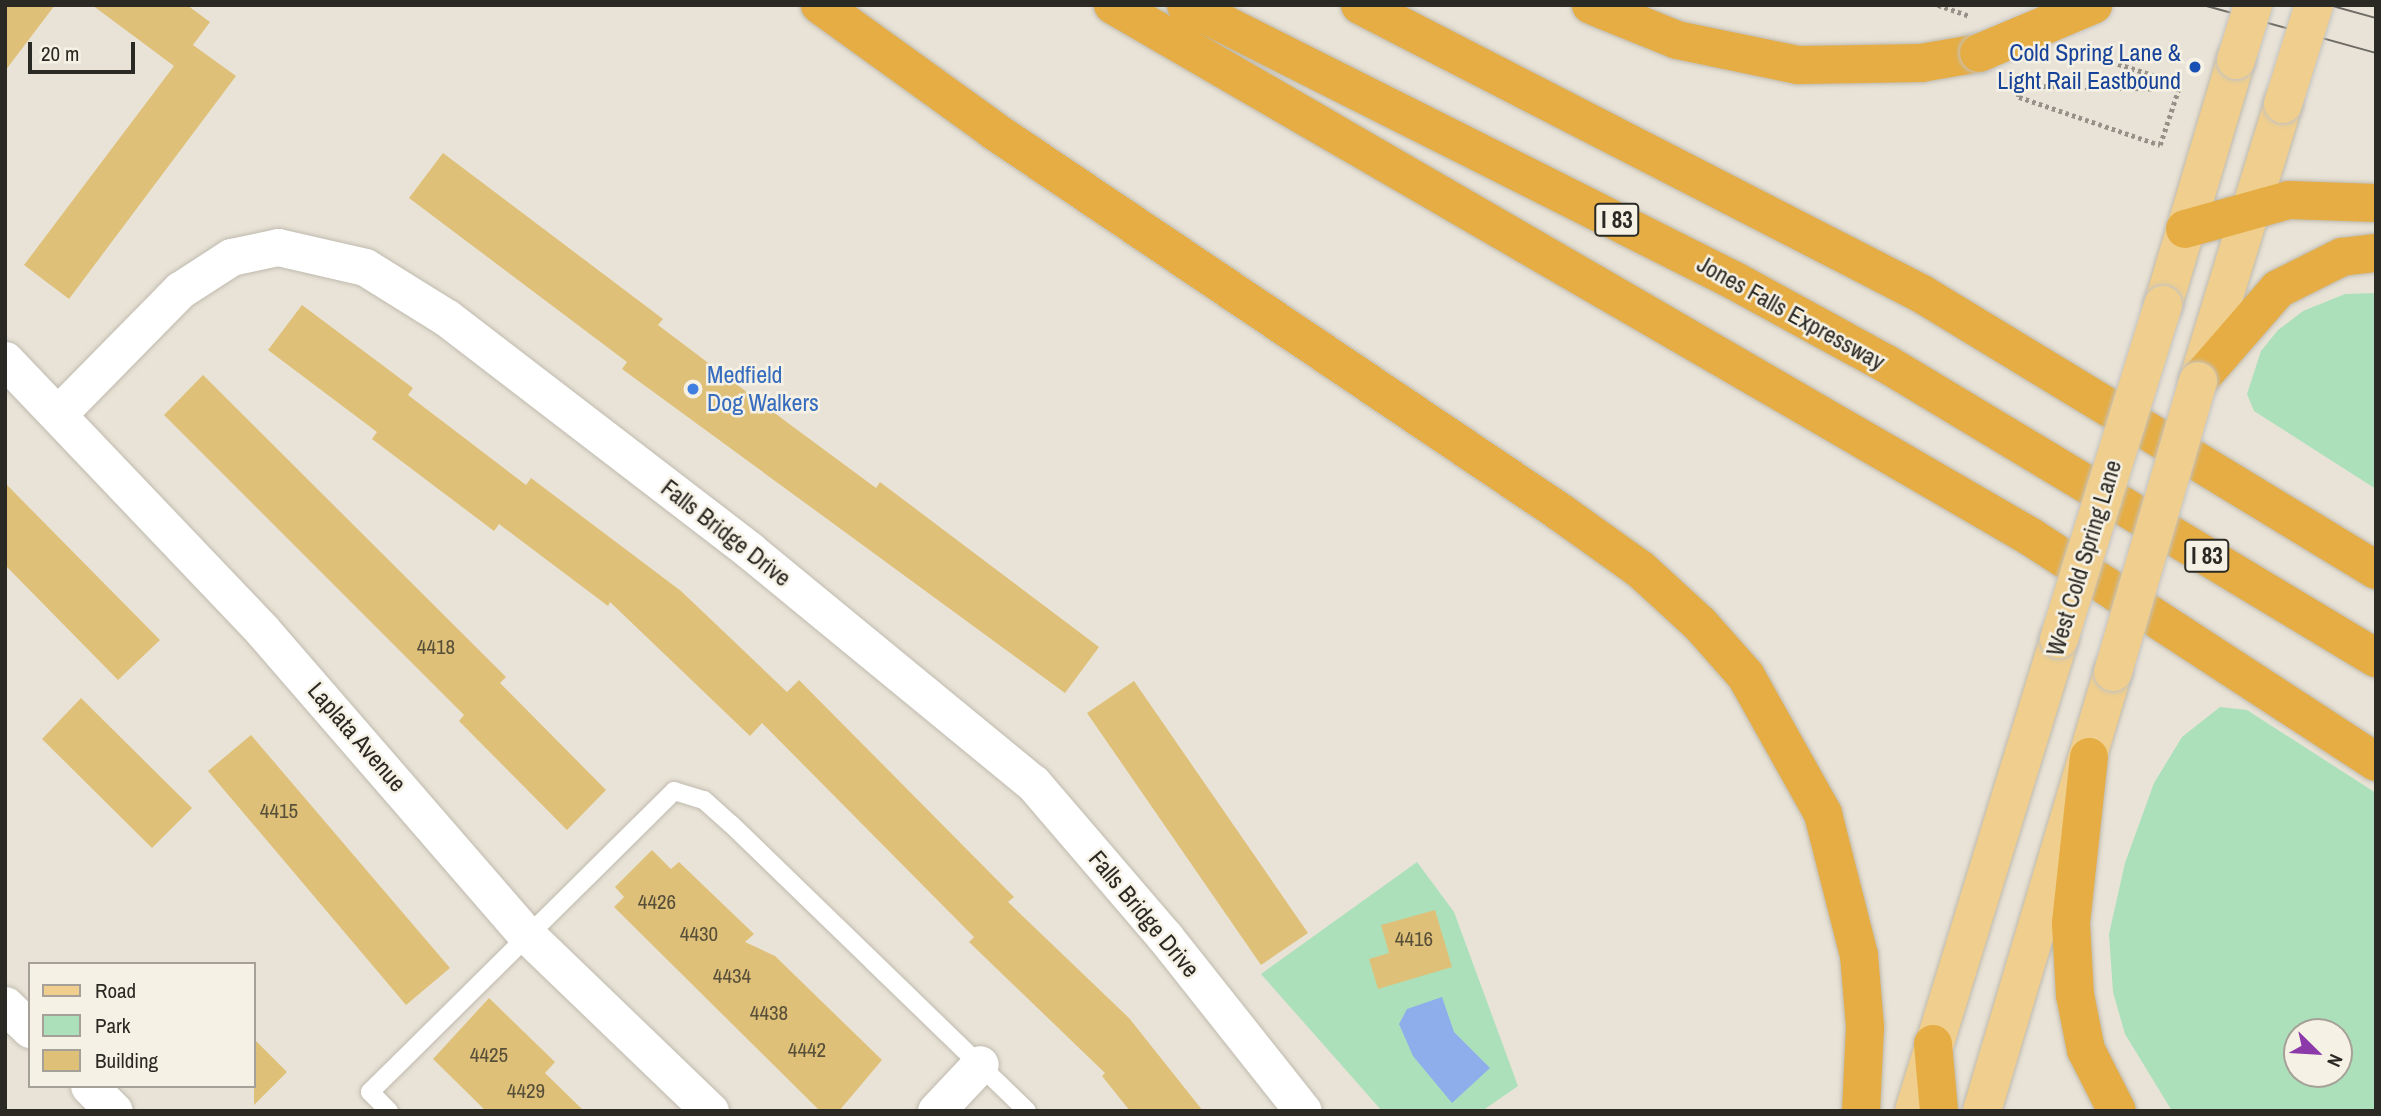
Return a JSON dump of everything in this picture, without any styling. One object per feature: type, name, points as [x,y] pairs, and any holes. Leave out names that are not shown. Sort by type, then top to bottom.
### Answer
[{"type":"highway","points":[[820,5],[993,130],[1560,512],[1640,569],[1700,624],[1746,677],[1823,814],[1859,956],[1865,1027],[1861,1111]]},
{"type":"highway","points":[[1113,5],[2031,537],[2376,762]]},
{"type":"highway","name":"Jones Falls Expressway","points":[[1186,5],[1746,287],[1885,363],[2376,658]]},
{"type":"highway","points":[[1360,5],[1793,225],[2075,383],[2376,541]]},
{"type":"highway","points":[[1591,5],[1677,40],[1798,65],[1921,63],[1979,53],[2093,5]]},
{"type":"highway","points":[[2185,229],[2251,207],[2326,198],[2376,203]]},
{"type":"highway","points":[[2198,381],[2219,339],[2278,289],[2342,257],[2376,253]]},
{"type":"highway","points":[[2075,383],[2376,570]]},
{"type":"highway","points":[[2089,757],[2071,924],[2075,995],[2086,1050],[2117,1111]]},
{"type":"highway","points":[[1934,1044],[1939,1111]]},
{"type":"main road","name":"West Cold Spring Lane","points":[[1914,1111],[2253,5]]},
{"type":"main road","points":[[2219,339],[2251,207],[2314,5]]},
{"type":"main road","points":[[1982,1111],[2089,757],[2198,381]]},
{"type":"street","name":"Falls Bridge Drive","points":[[59,413],[180,290],[231,257],[278,247],[365,267],[447,318],[771,567],[1033,783],[1165,937],[1303,1111]]},
{"type":"street","name":"Laplata Avenue","points":[[5,360],[59,413],[360,738],[525,933],[710,1111]]},
{"type":"street","points":[[5,1005],[28,1027]]},
{"type":"street","points":[[936,1111],[981,1064]]},
{"type":"street","points":[[91,1088],[114,1111]]},
{"type":"lane","points":[[389,1111],[370,1092],[525,933],[674,791],[690,793],[731,824],[1027,1111]]},
{"type":"lane","points":[[5,1032],[28,1036]]},
{"type":"path","points":[[2152,89],[2018,86],[2019,97],[2160,145],[2180,85],[2155,76]]},
{"type":"green space","points":[[2376,293],[2376,489],[2254,411],[2247,394],[2261,351],[2278,330],[2303,311],[2345,294]]},
{"type":"green space","points":[[2220,707],[2247,710],[2376,793],[2376,1111],[2172,1111],[2125,1034],[2113,992],[2109,934],[2125,863],[2154,783],[2182,737]]},
{"type":"green space","points":[[1417,862],[1454,912],[1518,1086],[1482,1111],[1382,1111],[1261,974]]},
{"type":"water","points":[[1442,997],[1454,1032],[1490,1068],[1452,1103],[1413,1056],[1399,1024],[1407,1009]]},
{"type":"building","points":[[5,5],[55,5],[5,71]]},
{"type":"building","points":[[92,5],[187,5],[210,22],[193,45],[236,76],[69,299],[24,265],[174,66]]},
{"type":"building","points":[[443,153],[663,319],[658,325],[788,423],[876,488],[880,482],[1099,647],[1065,693],[622,369],[627,362],[409,198]]},
{"type":"building","points":[[302,305],[413,388],[408,395],[526,485],[531,478],[681,591],[787,692],[799,680],[1014,897],[1008,902],[1129,1018],[1203,1111],[1130,1111],[1102,1076],[1105,1073],[969,942],[974,937],[762,723],[750,736],[610,602],[608,606],[499,524],[494,531],[372,439],[377,432],[268,350]]},
{"type":"building","points":[[203,375],[506,677],[500,683],[606,790],[567,830],[459,721],[464,715],[164,415]]},
{"type":"building","points":[[5,483],[160,640],[118,680],[5,565]]},
{"type":"building","points":[[1134,681],[1308,933],[1261,965],[1087,713]]},
{"type":"building","points":[[81,698],[192,808],[152,848],[42,739]]},
{"type":"building","points":[[251,735],[450,968],[406,1005],[208,771]]},
{"type":"building","points":[[652,850],[671,869],[679,862],[754,934],[745,942],[775,956],[882,1060],[839,1111],[820,1111],[614,907],[624,897],[615,887]]},
{"type":"building","points":[[1435,910],[1452,967],[1378,989],[1369,959],[1389,953],[1381,925]]},
{"type":"building","points":[[489,998],[555,1062],[545,1073],[584,1111],[486,1111],[433,1059]]},
{"type":"building","points":[[256,1041],[287,1072],[254,1105],[256,1088]]},
{"type":"tram line","points":[[2203,5],[2376,53]]},
{"type":"tram line","points":[[2329,5],[2376,18]]},
{"type":"place","name":"Cold Spring Lane & Light Rail Eastbound","points":[[2195,67]]},
{"type":"place","name":"Medfield Dog Walkers","points":[[693,389]]}]
